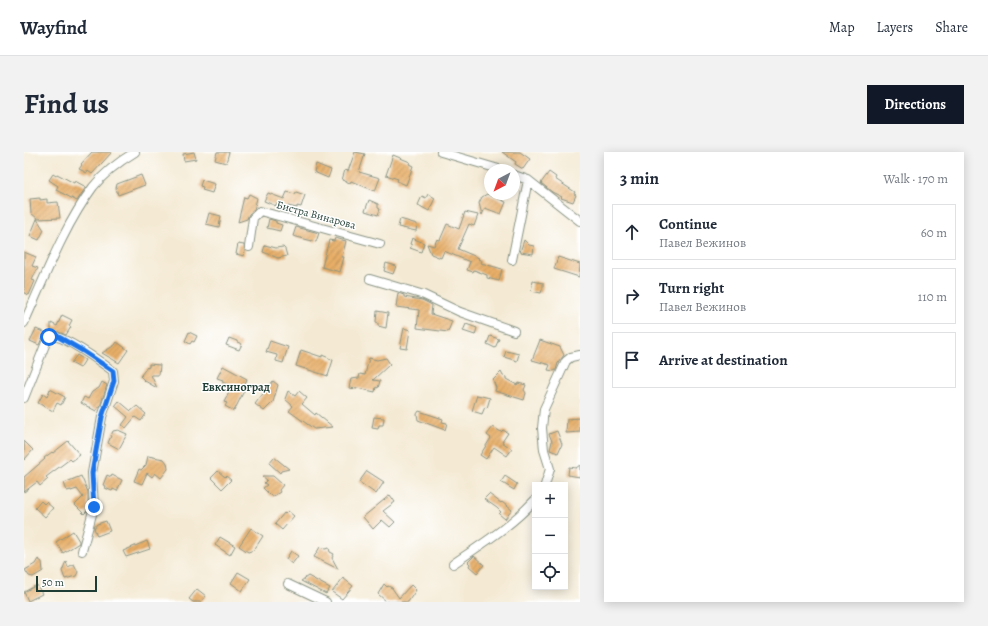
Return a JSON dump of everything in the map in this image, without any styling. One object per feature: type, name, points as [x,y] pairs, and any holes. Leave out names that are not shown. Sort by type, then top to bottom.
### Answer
[{"type":"street","points":[[24,322],[70,224],[94,186],[109,171],[135,152]]},
{"type":"street","points":[[441,152],[484,165]]},
{"type":"street","points":[[520,177],[528,180],[580,221]]},
{"type":"street","points":[[512,260],[528,180]]},
{"type":"street","name":"Бистра Винарова","points":[[249,247],[253,218],[260,212],[380,244]]},
{"type":"street","points":[[370,279],[424,295],[460,312],[514,331]]},
{"type":"street","points":[[24,398],[47,340],[51,336],[57,336],[113,371],[114,381],[102,417],[92,473],[94,507],[82,551]]},
{"type":"street","points":[[546,482],[550,469],[544,450],[542,428],[544,409],[566,361],[571,357],[580,355]]},
{"type":"street","points":[[453,564],[500,532],[521,515],[532,503]]},
{"type":"street","points":[[288,584],[326,602]]},
{"type":"building","points":[[92,152],[112,152],[92,174],[88,171],[87,173],[79,169],[82,165],[81,164]]},
{"type":"building","points":[[194,152],[196,159],[184,161],[183,154]]},
{"type":"building","points":[[217,152],[229,152],[226,163],[215,160]]},
{"type":"building","points":[[355,152],[365,154],[359,172],[380,178],[375,191],[351,181],[350,183],[342,180],[345,170],[348,171]]},
{"type":"building","points":[[502,152],[520,152],[530,159],[523,169],[520,167],[520,164],[515,164],[516,162]]},
{"type":"building","points":[[393,155],[410,162],[409,164],[413,166],[406,185],[397,181],[398,179],[386,175]]},
{"type":"building","points":[[316,164],[331,170],[328,178],[314,172]]},
{"type":"building","points":[[549,172],[556,177],[555,179],[575,192],[574,194],[576,195],[573,202],[561,198],[562,197],[552,192],[541,183]]},
{"type":"building","points":[[53,174],[56,176],[57,174],[74,183],[75,181],[86,187],[77,201],[56,190],[58,186],[49,180]]},
{"type":"building","points":[[141,175],[145,185],[118,195],[116,188],[117,184]]},
{"type":"building","points":[[202,180],[215,184],[212,193],[202,190],[203,187],[200,186]]},
{"type":"building","points":[[287,192],[295,194],[296,192],[305,195],[301,207],[297,206],[297,208],[288,206],[288,208],[276,204],[276,206],[264,201],[268,193],[284,199]]},
{"type":"building","points":[[249,194],[257,198],[254,210],[249,214],[247,219],[238,222],[244,197],[247,198]]},
{"type":"building","points":[[428,194],[435,198],[429,211],[418,205],[422,196],[426,198]]},
{"type":"building","points":[[484,196],[484,200],[501,200],[506,202],[501,214],[485,208],[482,215],[479,203]]},
{"type":"building","points":[[40,198],[40,200],[47,199],[47,203],[58,202],[60,218],[38,219],[31,213],[30,199]]},
{"type":"building","points":[[369,200],[378,204],[378,208],[380,209],[378,215],[365,211]]},
{"type":"building","points":[[465,212],[478,215],[474,226],[469,224],[458,249],[479,258],[478,259],[482,261],[481,263],[502,269],[499,281],[487,278],[487,275],[474,270],[473,272],[467,270],[470,262],[444,251],[441,258],[431,254],[427,244],[434,246],[437,239],[440,240],[447,224],[459,229]]},
{"type":"building","points":[[209,213],[221,216],[219,227],[206,224]]},
{"type":"building","points":[[37,219],[44,230],[39,240],[30,236]]},
{"type":"building","points":[[269,219],[282,225],[280,231],[267,228]]},
{"type":"building","points":[[400,219],[417,224],[416,231],[398,227]]},
{"type":"building","points":[[296,227],[319,233],[316,242],[293,236]]},
{"type":"building","points":[[335,238],[346,241],[340,272],[322,267],[329,240],[334,241]]},
{"type":"building","points":[[412,238],[424,243],[421,252],[410,248],[412,245],[410,244]]},
{"type":"building","points":[[524,240],[529,245],[534,246],[533,254],[520,252]]},
{"type":"building","points":[[238,244],[244,245],[244,256],[236,254]]},
{"type":"building","points":[[265,245],[276,248],[283,247],[287,256],[278,258],[263,252]]},
{"type":"building","points":[[24,252],[36,257],[32,266],[38,268],[32,280],[35,281],[29,295],[24,293]]},
{"type":"building","points":[[558,257],[580,264],[579,277],[554,269]]},
{"type":"building","points":[[386,263],[396,266],[393,274],[384,271]]},
{"type":"building","points":[[533,281],[543,283],[541,293],[531,291]]},
{"type":"building","points":[[398,293],[404,295],[404,297],[422,300],[432,305],[431,314],[452,321],[448,332],[417,328],[419,310],[396,307]]},
{"type":"building","points":[[377,311],[388,313],[386,328],[378,326],[378,323],[376,322]]},
{"type":"building","points":[[62,315],[72,320],[69,326],[71,327],[66,335],[51,329],[51,323],[57,326]]},
{"type":"building","points":[[466,324],[477,328],[475,335],[463,331]]},
{"type":"building","points":[[404,328],[410,330],[407,349],[400,348]]},
{"type":"building","points":[[36,329],[46,333],[39,345],[30,341]]},
{"type":"building","points":[[189,332],[197,336],[194,342],[192,341],[190,344],[185,341]]},
{"type":"building","points":[[490,336],[499,339],[495,348],[487,344]]},
{"type":"building","points":[[229,338],[242,344],[239,350],[226,345]]},
{"type":"building","points":[[540,340],[560,347],[564,355],[554,371],[548,370],[550,365],[532,360]]},
{"type":"building","points":[[270,341],[288,347],[283,363],[276,361],[277,355],[266,352]]},
{"type":"building","points":[[117,342],[128,350],[119,363],[102,353],[115,345]]},
{"type":"building","points":[[301,350],[322,357],[322,355],[333,360],[328,376],[296,366]]},
{"type":"building","points":[[506,351],[519,354],[517,361],[504,357]]},
{"type":"building","points":[[77,355],[85,360],[80,368],[71,363]]},
{"type":"building","points":[[369,358],[377,360],[386,358],[390,364],[373,380],[380,381],[378,388],[376,387],[375,392],[357,388],[349,388],[351,379],[359,378],[360,374],[365,375]]},
{"type":"building","points":[[149,364],[160,365],[159,375],[151,375],[157,388],[145,381],[140,376],[147,367],[149,367]]},
{"type":"building","points":[[223,366],[247,379],[245,384],[247,385],[234,411],[225,406],[227,403],[224,402],[232,387],[222,382],[223,380],[217,378]]},
{"type":"building","points":[[501,372],[506,379],[517,385],[518,383],[526,385],[524,390],[526,393],[524,400],[495,391],[496,388],[493,380]]},
{"type":"building","points":[[273,381],[278,385],[273,402],[264,411],[255,404]]},
{"type":"building","points":[[102,382],[107,385],[100,407],[99,406],[96,411],[81,403],[84,397],[88,399],[92,392],[99,388]]},
{"type":"building","points":[[50,389],[65,397],[61,405],[57,403],[53,411],[38,403],[43,394],[47,397]]},
{"type":"building","points":[[288,391],[295,396],[299,391],[307,398],[302,404],[333,427],[314,429],[289,411],[293,406],[285,399]]},
{"type":"building","points":[[477,395],[490,398],[487,408],[485,407],[482,414],[472,411]]},
{"type":"building","points":[[119,401],[131,411],[137,406],[146,414],[141,421],[135,417],[126,428],[122,425],[128,417],[115,406]]},
{"type":"building","points":[[419,411],[443,419],[442,422],[447,423],[445,430],[418,420],[417,414]]},
{"type":"building","points":[[374,417],[384,418],[383,425],[379,425],[378,429],[372,428]]},
{"type":"building","points":[[580,418],[580,432],[566,433],[567,419]]},
{"type":"building","points":[[493,427],[501,432],[503,430],[508,433],[502,442],[512,449],[507,456],[494,447],[486,459],[480,455],[491,438],[487,435]]},
{"type":"building","points":[[118,430],[127,434],[119,449],[108,443],[113,431]]},
{"type":"building","points":[[557,431],[562,444],[558,453],[550,450],[552,441],[549,434]]},
{"type":"building","points":[[24,441],[33,450],[24,460]]},
{"type":"building","points":[[68,441],[80,455],[72,461],[70,459],[46,477],[48,479],[40,486],[37,482],[24,492],[24,477],[45,459],[44,458]]},
{"type":"building","points":[[148,456],[164,459],[167,463],[168,469],[161,478],[155,473],[152,477],[147,473],[142,484],[134,481],[139,469],[141,470],[146,465]]},
{"type":"building","points":[[274,457],[289,469],[281,471],[280,473],[269,463]]},
{"type":"building","points":[[580,465],[580,477],[568,475],[569,467],[576,468]]},
{"type":"building","points":[[218,471],[231,480],[222,489],[211,478]]},
{"type":"building","points":[[367,471],[384,482],[376,494],[359,482]]},
{"type":"building","points":[[107,475],[111,477],[112,475],[122,480],[117,491],[113,489],[112,491],[105,488],[106,486],[103,485]]},
{"type":"building","points":[[81,476],[88,492],[88,506],[87,511],[84,514],[75,505],[83,497],[77,489],[67,491],[64,483]]},
{"type":"building","points":[[262,476],[273,476],[283,485],[279,490],[280,492],[272,497],[263,488],[267,485],[264,483],[267,480]]},
{"type":"building","points":[[505,476],[517,484],[514,490],[501,482]]},
{"type":"building","points":[[489,494],[512,510],[505,519],[499,514],[501,512],[497,508],[484,499]]},
{"type":"building","points":[[390,495],[395,502],[383,511],[395,522],[390,527],[382,520],[373,529],[363,517]]},
{"type":"building","points":[[41,501],[44,504],[46,502],[53,508],[45,517],[35,508]]},
{"type":"building","points":[[288,511],[294,516],[282,530],[275,524],[284,513],[285,514]]},
{"type":"building","points":[[106,521],[110,531],[97,536],[94,528],[97,524]]},
{"type":"building","points":[[251,528],[263,536],[254,550],[248,552],[239,546]]},
{"type":"building","points":[[73,531],[79,543],[63,553],[56,542]]},
{"type":"building","points":[[220,537],[235,546],[230,555],[215,545]]},
{"type":"building","points":[[147,541],[150,549],[126,557],[123,551]]},
{"type":"building","points":[[320,547],[325,549],[329,548],[330,552],[334,554],[332,558],[338,569],[314,557]]},
{"type":"building","points":[[291,551],[298,556],[292,564],[286,559]]},
{"type":"building","points":[[474,556],[484,565],[477,573],[469,566],[470,564],[468,562]]},
{"type":"building","points":[[38,559],[42,562],[43,571],[33,577],[29,576],[25,570],[35,564]]},
{"type":"building","points":[[66,561],[68,567],[74,564],[78,572],[76,576],[65,579],[62,571]]},
{"type":"building","points":[[238,572],[250,579],[242,591],[231,583]]},
{"type":"building","points":[[308,576],[330,588],[326,594],[301,581]]},
{"type":"building","points":[[343,578],[353,586],[342,599],[332,592]]},
{"type":"building","points":[[384,584],[387,587],[392,588],[399,598],[411,585],[416,590],[408,602],[387,602],[378,594]]},
{"type":"building","points":[[37,585],[42,594],[28,601],[24,592]]},
{"type":"building","points":[[197,589],[206,596],[201,602],[193,602],[189,599]]},
{"type":"district","name":"Евксиноград","points":[[236,387]]},
{"type":"route","points":[[49,337],[57,336],[113,371],[114,381],[102,417],[92,473],[94,507]]}]
